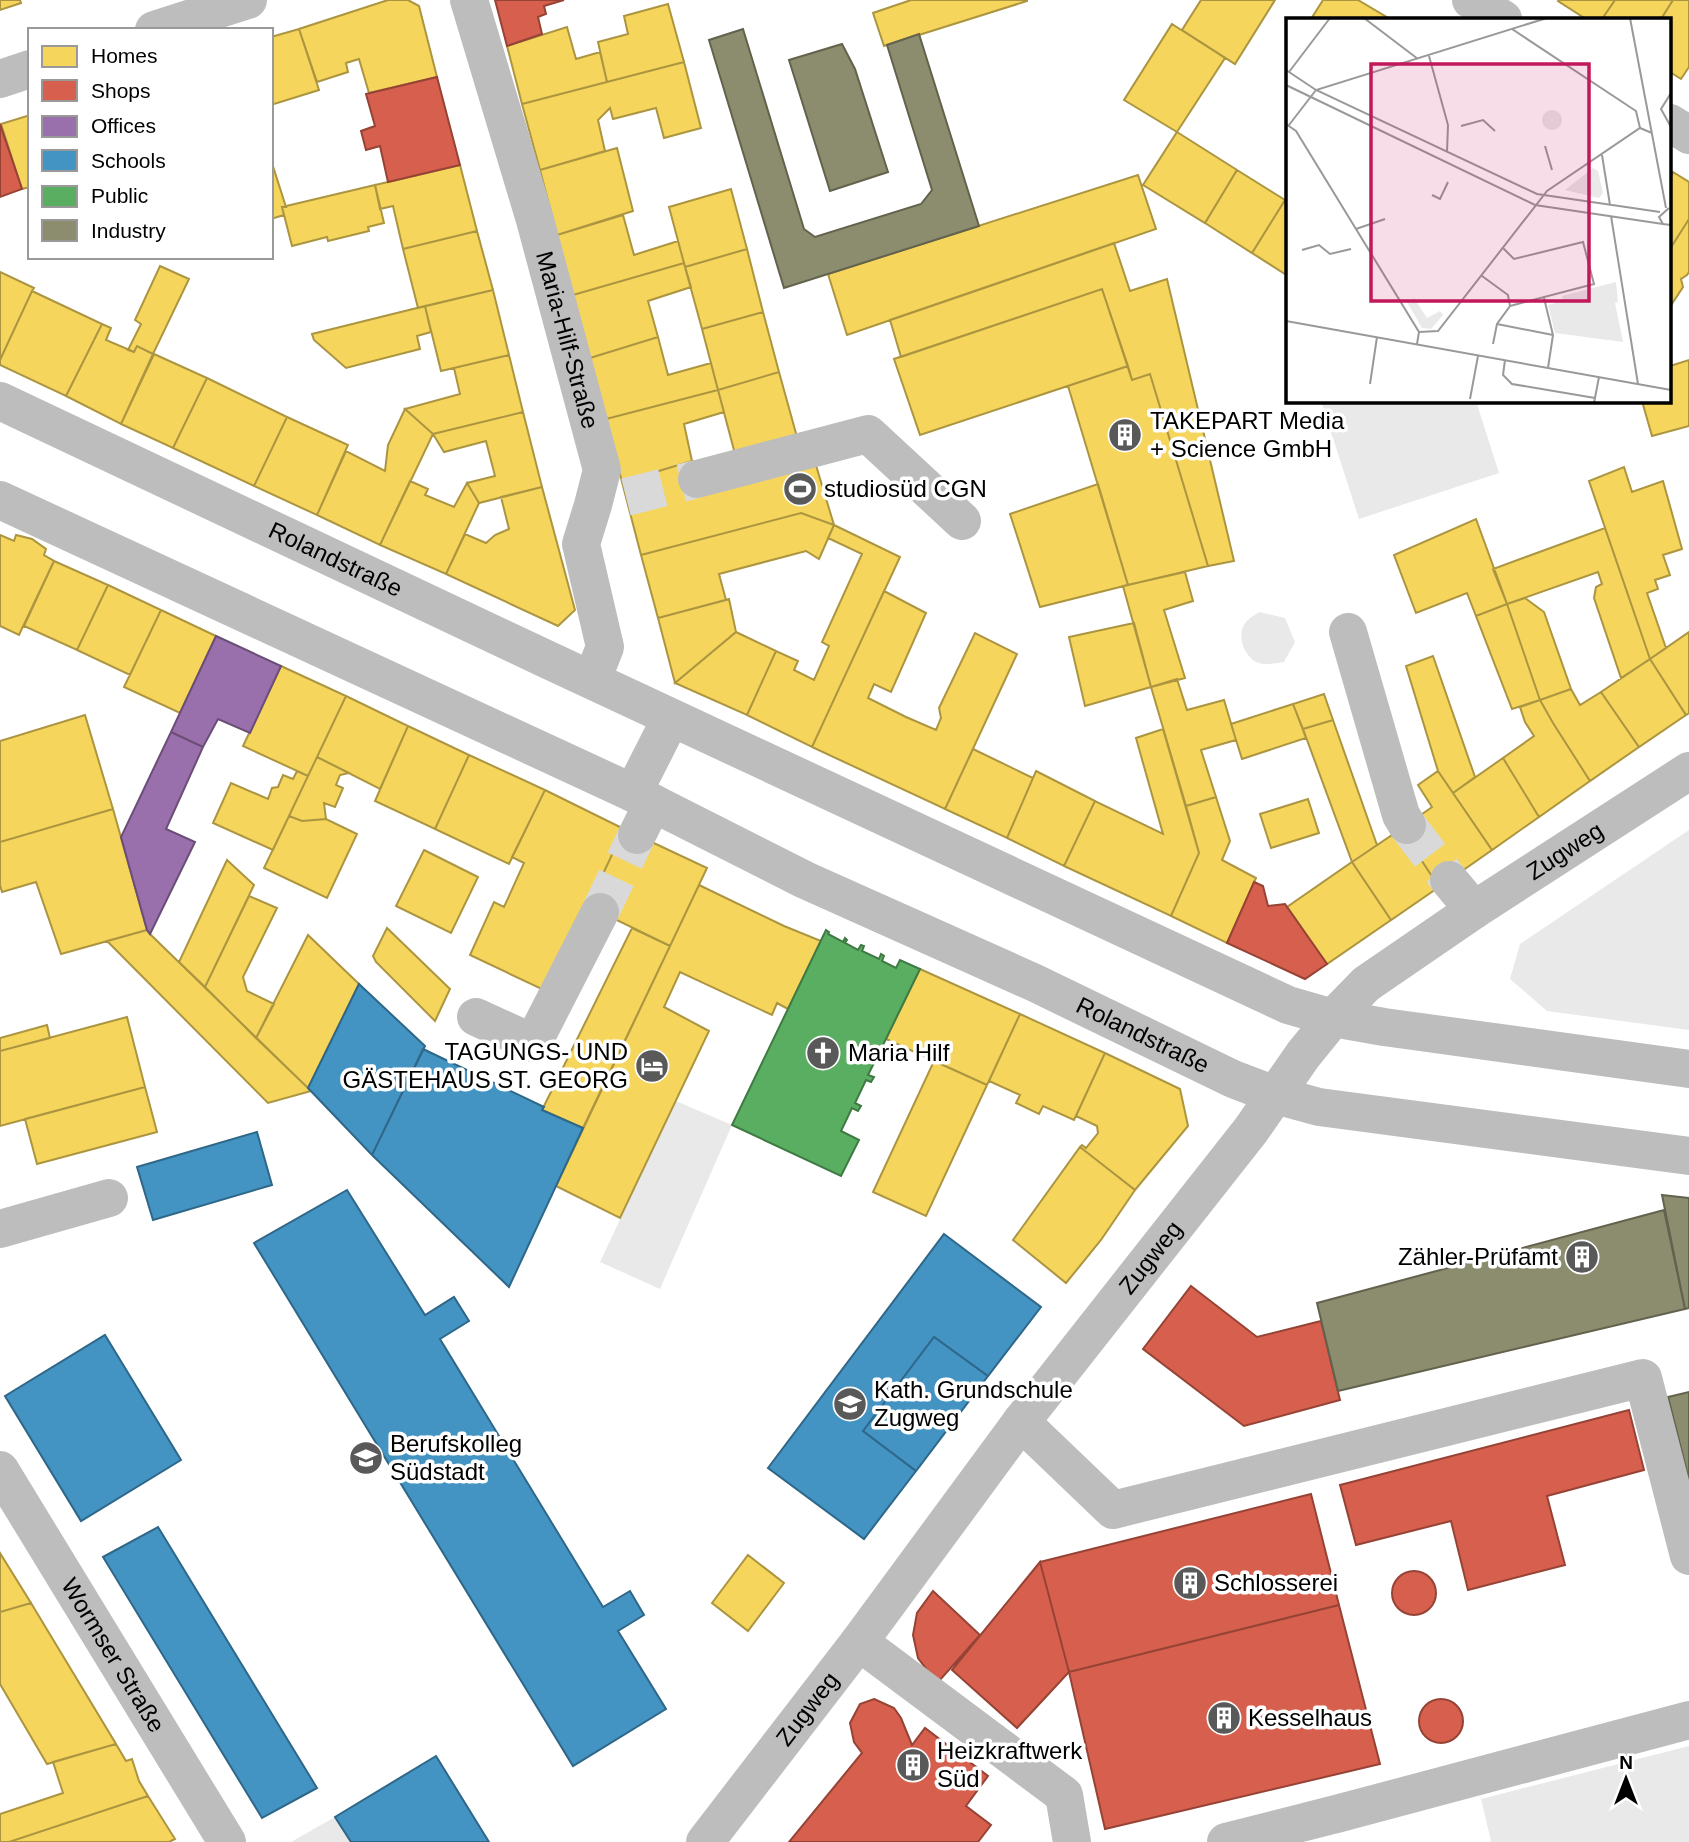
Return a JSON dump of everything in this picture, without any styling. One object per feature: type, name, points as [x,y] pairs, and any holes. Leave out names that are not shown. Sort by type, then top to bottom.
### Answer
[{"type":"street","points":[[160,28],[248,0]]},
{"type":"street","name":"Maria-Hilf-Straße","points":[[470,0],[535,220],[610,501],[581,544],[605,647],[592,680]]},
{"type":"street","points":[[1471,0],[1501,18]]},
{"type":"street","points":[[0,79],[28,70]]},
{"type":"street","points":[[1672,124],[1689,135]]},
{"type":"street","name":"Rolandstraße","points":[[0,401],[671,718],[1288,1005],[1333,1018],[1384,1027],[1689,1069]]},
{"type":"street","points":[[697,479],[869,434],[962,521]]},
{"type":"street","name":"Rolandstraße","points":[[0,500],[641,811],[805,880],[1035,984],[1233,1079],[1275,1095],[1319,1107],[1689,1156]]},
{"type":"street","points":[[1348,632],[1401,815],[1407,825]]},
{"type":"street","points":[[641,811],[671,718]]},
{"type":"street","name":"Zugweg","points":[[705,1842],[859,1642],[1021,1422],[1251,1130],[1303,1055],[1333,1018],[1366,984],[1474,910],[1689,771]]},
{"type":"street","points":[[1449,880],[1474,910]]},
{"type":"street","points":[[476,1017],[533,1043],[600,912]]},
{"type":"street","points":[[0,1229],[109,1198]]},
{"type":"street","points":[[1021,1422],[1113,1510],[1643,1378],[1689,1556]]},
{"type":"street","name":"Wormser Straße","points":[[0,1470],[227,1842]]},
{"type":"street","points":[[859,1642],[1064,1796],[1072,1842]]},
{"type":"street","points":[[1226,1842],[1343,1828],[1689,1720]]},
{"type":"shaded area","points":[[1321,402],[1476,402],[1499,473],[1359,519]]},
{"type":"shaded area","points":[[1259,612],[1285,618],[1295,642],[1284,662],[1259,663],[1251,659],[1244,649],[1241,638],[1243,627]]},
{"type":"shaded area","points":[[1689,830],[1689,1030],[1547,1011],[1510,979],[1520,944]]},
{"type":"shaded area","points":[[676,1101],[732,1125],[660,1289],[600,1262]]},
{"type":"shaded area","points":[[1689,1746],[1689,1842],[1489,1842],[1491,1841],[1481,1799]]},
{"type":"shaded area","points":[[335,1817],[351,1842],[291,1842]]},
{"type":"building: Homes","points":[[0,0],[20,0],[21,3],[0,10]]},
{"type":"building: Homes","points":[[388,0],[408,0],[419,6],[437,77],[369,93],[359,59],[346,63],[348,72],[317,82],[299,29]]},
{"type":"building: Homes","points":[[911,0],[1027,1],[884,46],[873,13]]},
{"type":"building: Homes","points":[[1201,0],[1275,0],[1235,64],[1182,30]]},
{"type":"building: Homes","points":[[1323,0],[1358,0],[1388,18],[1312,18]]},
{"type":"building: Homes","points":[[1615,0],[1603,18],[1584,18],[1558,1]]},
{"type":"building: Homes","points":[[1615,0],[1673,0],[1662,18],[1603,18]]},
{"type":"building: Homes","points":[[1673,0],[1689,0],[1689,67],[1681,79],[1672,73],[1672,18],[1662,18]]},
{"type":"building: Homes","points":[[668,4],[684,62],[607,82],[598,42],[628,34],[624,16]]},
{"type":"building: Homes","points":[[1172,24],[1225,58],[1177,132],[1124,100]]},
{"type":"building: Homes","points":[[567,27],[576,59],[600,52],[607,82],[522,104],[507,46]]},
{"type":"building: Homes","points":[[299,29],[319,90],[273,104],[273,36]]},
{"type":"building: Homes","points":[[684,62],[701,128],[664,138],[656,108],[613,119],[610,108],[598,120],[605,151],[540,170],[522,104]]},
{"type":"building: Homes","points":[[28,116],[28,188],[22,189],[1,124]]},
{"type":"building: Homes","points":[[1177,132],[1237,170],[1205,223],[1143,185]]},
{"type":"building: Homes","points":[[617,148],[633,211],[557,235],[540,170]]},
{"type":"building: Homes","points":[[460,165],[477,231],[403,249],[393,206],[380,209],[375,185]]},
{"type":"building: Homes","points":[[273,166],[286,207],[282,207],[284,215],[273,218]]},
{"type":"building: Homes","points":[[1237,170],[1285,200],[1252,253],[1205,223]]},
{"type":"building: Homes","points":[[1673,172],[1689,182],[1689,219],[1672,246]]},
{"type":"building: Homes","points":[[1138,175],[1156,229],[847,335],[828,274]]},
{"type":"building: Homes","points":[[375,185],[384,223],[368,227],[369,231],[328,241],[327,237],[292,246],[282,207]]},
{"type":"building: Homes","points":[[731,189],[747,249],[685,267],[669,207]]},
{"type":"building: Homes","points":[[1285,200],[1286,275],[1252,253]]},
{"type":"building: Homes","points":[[623,215],[634,255],[678,241],[684,263],[573,295],[557,235]]},
{"type":"building: Homes","points":[[1689,219],[1689,272],[1681,279],[1683,287],[1672,304],[1672,246]]},
{"type":"building: Homes","points":[[477,231],[493,290],[418,308],[403,249]]},
{"type":"building: Homes","points":[[1114,243],[1130,291],[1167,279],[1234,561],[1208,566],[1150,374],[1132,380],[1102,289],[901,357],[890,320]]},
{"type":"building: Homes","points":[[747,249],[763,312],[702,329],[685,267]]},
{"type":"building: Homes","points":[[684,263],[691,287],[648,301],[658,337],[590,358],[573,295]]},
{"type":"building: Homes","points":[[160,266],[189,279],[153,354],[137,346],[134,352],[128,350],[141,324],[135,320]]},
{"type":"building: Homes","points":[[0,272],[34,288],[0,360]]},
{"type":"building: Homes","points":[[1102,289],[1128,366],[920,435],[894,359]]},
{"type":"building: Homes","points":[[493,290],[509,355],[441,371],[425,306]]},
{"type":"building: Homes","points":[[32,291],[102,324],[66,396],[0,365]]},
{"type":"building: Homes","points":[[425,306],[431,332],[417,336],[420,349],[346,368],[314,340],[312,334]]},
{"type":"building: Homes","points":[[763,312],[779,372],[718,390],[702,329]]},
{"type":"building: Homes","points":[[102,324],[111,328],[106,340],[134,352],[137,346],[153,354],[121,424],[66,396]]},
{"type":"building: Homes","points":[[658,337],[668,375],[711,363],[718,390],[606,419],[590,358]]},
{"type":"building: Homes","points":[[154,354],[207,378],[173,448],[121,424]]},
{"type":"building: Homes","points":[[509,355],[523,412],[433,434],[405,409],[460,394],[454,368]]},
{"type":"building: Homes","points":[[1689,360],[1689,426],[1652,436],[1642,402],[1672,402],[1672,365]]},
{"type":"building: Homes","name":"TAKEPART Media + Science GmbH","points":[[1128,366],[1132,380],[1150,374],[1208,566],[1128,585],[1068,386]]},
{"type":"building: Homes","points":[[779,372],[797,437],[735,454],[718,390]]},
{"type":"building: Homes","points":[[207,378],[287,417],[254,486],[173,448]]},
{"type":"building: Homes","points":[[718,390],[724,412],[684,424],[692,461],[622,482],[606,419]]},
{"type":"building: Homes","points":[[405,409],[433,434],[380,545],[317,515],[346,451],[385,471],[388,445]]},
{"type":"building: Homes","points":[[523,412],[542,487],[479,503],[467,483],[495,476],[486,441],[444,452],[433,434]]},
{"type":"building: Homes","points":[[287,417],[348,445],[317,515],[254,486]]},
{"type":"building: Homes","points":[[692,461],[815,462],[834,525],[801,513],[641,555],[622,482]]},
{"type":"building: Homes","points":[[1624,467],[1632,492],[1663,481],[1682,549],[1663,555],[1670,575],[1655,580],[1658,589],[1647,593],[1666,648],[1650,659],[1589,481]]},
{"type":"building: Homes","points":[[410,481],[428,489],[425,495],[454,507],[467,483],[479,503],[446,574],[380,545]]},
{"type":"building: Homes","points":[[1098,484],[1128,585],[1040,607],[1010,514]]},
{"type":"building: Homes","points":[[542,487],[575,610],[558,626],[446,574],[465,534],[486,543],[495,535],[509,529],[501,497]]},
{"type":"building: Homes","points":[[801,513],[834,525],[819,559],[806,551],[719,574],[726,600],[658,618],[641,555]]},
{"type":"building: Homes","points":[[1476,519],[1507,604],[1476,616],[1467,593],[1416,613],[1394,555]]},
{"type":"building: Homes","points":[[834,525],[900,557],[812,747],[747,715],[776,651],[798,661],[794,670],[814,680],[829,646],[822,642],[862,554],[828,538]]},
{"type":"building: Homes","points":[[1605,528],[1650,659],[1621,678],[1594,598],[1596,587],[1602,584],[1598,572],[1507,604],[1493,569]]},
{"type":"building: Homes","points":[[0,535],[14,541],[16,535],[32,539],[46,549],[44,555],[54,561],[19,635],[0,626]]},
{"type":"building: Homes","points":[[54,561],[108,585],[77,650],[24,626]]},
{"type":"building: Homes","points":[[1185,572],[1193,601],[1164,610],[1185,678],[1151,687],[1123,586]]},
{"type":"building: Homes","points":[[108,585],[161,610],[130,675],[77,650]]},
{"type":"building: Homes","points":[[884,591],[926,613],[891,692],[874,684],[868,698],[906,717],[936,730],[941,718],[939,708],[975,633],[1017,654],[945,809],[812,747]]},
{"type":"building: Homes","points":[[1525,598],[1544,612],[1571,689],[1540,700],[1507,604]]},
{"type":"building: Homes","points":[[729,599],[736,632],[675,683],[658,618]]},
{"type":"building: Homes","points":[[1507,604],[1540,700],[1512,709],[1476,616]]},
{"type":"building: Homes","points":[[161,610],[216,636],[180,713],[124,687]]},
{"type":"building: Homes","points":[[1134,623],[1151,687],[1085,706],[1069,637]]},
{"type":"building: Homes","points":[[736,632],[776,651],[747,715],[675,683]]},
{"type":"building: Homes","points":[[1689,632],[1689,713],[1686,715],[1650,659]]},
{"type":"building: Homes","points":[[1433,656],[1475,777],[1453,793],[1438,771],[1406,666]]},
{"type":"building: Homes","points":[[1650,659],[1686,715],[1639,747],[1601,692]]},
{"type":"building: Homes","points":[[281,666],[346,696],[308,776],[243,746]]},
{"type":"building: Homes","points":[[1177,679],[1187,710],[1224,700],[1236,740],[1201,750],[1216,797],[1186,806],[1151,687]]},
{"type":"building: Homes","points":[[1571,689],[1580,705],[1601,692],[1639,747],[1590,781],[1540,700]]},
{"type":"building: Homes","points":[[1324,694],[1333,720],[1303,729],[1293,704]]},
{"type":"building: Homes","points":[[346,696],[408,726],[380,789],[317,757]]},
{"type":"building: Homes","points":[[1540,700],[1590,781],[1539,817],[1503,758],[1534,736],[1520,707]]},
{"type":"building: Homes","points":[[1293,704],[1306,738],[1242,759],[1231,724]]},
{"type":"building: Homes","points":[[85,715],[113,809],[0,842],[0,741]]},
{"type":"building: Homes","points":[[1333,720],[1377,845],[1352,862],[1303,729]]},
{"type":"building: Homes","points":[[408,726],[469,755],[435,829],[375,801]]},
{"type":"building: Homes","points":[[1163,729],[1199,853],[1171,916],[1064,866],[1095,801],[1163,834],[1136,738]]},
{"type":"building: Homes","points":[[973,749],[1033,778],[1007,838],[945,809]]},
{"type":"building: Homes","points":[[469,755],[545,790],[509,864],[435,829]]},
{"type":"building: Homes","points":[[317,757],[349,773],[340,775],[336,785],[343,788],[335,807],[324,803],[326,819],[302,821],[289,816]]},
{"type":"building: Homes","points":[[1503,758],[1539,817],[1492,850],[1453,793]]},
{"type":"building: Homes","points":[[297,771],[308,776],[273,850],[213,823],[231,783],[268,799],[272,788],[278,787],[283,775],[293,779]]},
{"type":"building: Homes","points":[[1036,771],[1095,801],[1064,866],[1007,838]]},
{"type":"building: Homes","points":[[1438,771],[1492,850],[1439,887],[1401,829],[1432,807],[1418,785]]},
{"type":"building: Homes","points":[[545,790],[624,829],[548,992],[470,955],[494,902],[504,907],[524,863],[512,857]]},
{"type":"building: Homes","points":[[1216,797],[1230,841],[1222,860],[1256,878],[1227,943],[1171,916],[1199,853],[1186,806]]},
{"type":"building: Homes","points":[[1308,799],[1319,833],[1271,848],[1260,814]]},
{"type":"building: Homes","points":[[113,809],[147,930],[61,954],[36,882],[2,892],[0,842]]},
{"type":"building: Homes","points":[[289,816],[302,821],[326,819],[357,834],[327,898],[264,868]]},
{"type":"building: Homes","points":[[624,829],[707,868],[670,946],[588,906]]},
{"type":"building: Homes","points":[[1401,829],[1439,887],[1391,920],[1352,862]]},
{"type":"building: Homes","points":[[424,850],[478,877],[451,933],[396,906]]},
{"type":"building: Homes","points":[[227,860],[254,885],[205,987],[179,962]]},
{"type":"building: Homes","points":[[1352,862],[1391,920],[1327,964],[1287,907]]},
{"type":"building: Homes","name":"TAGUNGS- UND GÄSTEHAUS ST. GEORG","points":[[699,885],[821,941],[788,1009],[777,1003],[772,1015],[680,972],[664,1007],[709,1031],[620,1218],[556,1186]]},
{"type":"building: Homes","points":[[249,896],[277,908],[243,977],[247,991],[274,1004],[256,1038],[205,987]]},
{"type":"building: Homes","points":[[387,928],[450,989],[435,1021],[376,962],[373,956]]},
{"type":"building: Homes","points":[[632,928],[670,946],[583,1128],[542,1110]]},
{"type":"building: Homes","points":[[147,930],[311,1091],[268,1103],[107,941]]},
{"type":"building: Homes","points":[[308,935],[359,984],[308,1088],[256,1038]]},
{"type":"building: Homes","points":[[920,969],[1020,1014],[987,1085],[886,1039]]},
{"type":"building: Homes","points":[[1020,1014],[1105,1053],[1074,1120],[1043,1106],[1039,1114],[1016,1103],[1020,1095],[989,1081]]},
{"type":"building: Homes","points":[[127,1017],[145,1087],[0,1126],[0,1051]]},
{"type":"building: Homes","points":[[47,1025],[50,1038],[0,1051],[0,1038]]},
{"type":"building: Homes","points":[[1105,1053],[1180,1089],[1188,1126],[1135,1190],[1080,1147],[1082,1145],[1086,1148],[1098,1133],[1097,1126],[1076,1116]]},
{"type":"building: Homes","points":[[934,1061],[987,1085],[926,1216],[873,1192]]},
{"type":"building: Homes","points":[[145,1087],[157,1132],[37,1164],[25,1119]]},
{"type":"building: Homes","points":[[1080,1147],[1135,1190],[1101,1240],[1066,1283],[1013,1240]]},
{"type":"building: Homes","points":[[0,1553],[31,1603],[0,1612]]},
{"type":"building: Homes","points":[[748,1555],[784,1583],[748,1631],[712,1603]]},
{"type":"building: Homes","points":[[31,1603],[116,1744],[47,1764],[0,1684],[0,1612]]},
{"type":"building: Homes","points":[[116,1744],[126,1761],[132,1759],[139,1781],[148,1796],[9,1842],[0,1842],[0,1814],[63,1793],[53,1762]]},
{"type":"building: Homes","points":[[148,1796],[175,1839],[169,1842],[9,1842]]},
{"type":"building: Shops","points":[[495,0],[564,0],[544,6],[546,14],[538,17],[542,34],[507,46]]},
{"type":"building: Shops","points":[[437,77],[460,165],[388,182],[380,146],[366,150],[361,131],[375,126],[366,94]]},
{"type":"building: Shops","points":[[0,124],[22,189],[0,197]]},
{"type":"building: Shops","points":[[1254,882],[1263,886],[1268,906],[1285,904],[1327,964],[1305,979],[1227,943]]},
{"type":"building: Shops","points":[[1191,1286],[1257,1337],[1321,1321],[1340,1400],[1244,1426],[1143,1349]]},
{"type":"building: Shops","points":[[1629,1410],[1644,1470],[1547,1496],[1565,1565],[1468,1590],[1451,1521],[1356,1545],[1340,1485]]},
{"type":"building: Shops","name":"Schlosserei","points":[[1311,1494],[1339,1605],[1069,1672],[1040,1562]]},
{"type":"building: Shops","points":[[1040,1562],[1069,1672],[1017,1728],[952,1670]]},
{"type":"building: Shops","points":[[1414,1571],[1429,1578],[1436,1593],[1429,1608],[1414,1615],[1399,1608],[1392,1593],[1399,1578]]},
{"type":"building: Shops","points":[[933,1591],[980,1635],[940,1680],[927,1670],[918,1658],[913,1635],[917,1613]]},
{"type":"building: Shops","name":"Kesselhaus","points":[[1339,1605],[1380,1764],[1105,1829],[1069,1672]]},
{"type":"building: Shops","name":"Heizkraftwerk Süd","points":[[874,1699],[894,1708],[912,1745],[925,1728],[988,1776],[966,1806],[991,1825],[978,1842],[789,1842],[862,1753],[854,1742],[850,1723],[860,1704]]},
{"type":"building: Shops","points":[[1441,1699],[1456,1706],[1463,1721],[1456,1736],[1441,1743],[1426,1736],[1419,1721],[1426,1706]]},
{"type":"building: Offices","points":[[216,636],[281,666],[250,733],[218,719],[203,747],[171,732]]},
{"type":"building: Offices","points":[[171,732],[203,747],[166,829],[195,842],[150,934],[121,837]]},
{"type":"building: Schools","points":[[359,984],[425,1046],[372,1155],[308,1088]]},
{"type":"building: Schools","points":[[423,1049],[583,1128],[509,1287],[372,1155]]},
{"type":"building: Schools","points":[[257,1132],[272,1185],[153,1220],[137,1167]]},
{"type":"building: Schools","points":[[347,1190],[425,1315],[454,1297],[469,1321],[440,1339],[603,1607],[630,1591],[644,1615],[618,1631],[666,1709],[573,1766],[254,1243]]},
{"type":"building: Schools","name":"Kath. Grundschule Zugweg","points":[[944,1234],[1041,1307],[988,1376],[934,1337],[863,1431],[916,1471],[864,1539],[768,1468]]},
{"type":"building: Schools","points":[[105,1335],[181,1460],[81,1521],[5,1396]]},
{"type":"building: Schools","points":[[934,1337],[988,1376],[916,1471],[863,1431]]},
{"type":"building: Schools","points":[[158,1527],[317,1788],[262,1818],[103,1557]]},
{"type":"building: Schools","points":[[436,1756],[489,1842],[351,1842],[335,1817]]},
{"type":"building: Public","name":"Maria Hilf","points":[[826,930],[828,934],[843,942],[845,938],[845,943],[858,950],[861,945],[864,946],[862,951],[879,959],[881,954],[884,956],[882,961],[896,968],[900,960],[920,969],[882,1047],[888,1050],[886,1055],[880,1051],[868,1075],[874,1077],[871,1082],[866,1080],[855,1103],[861,1106],[858,1111],[852,1108],[841,1131],[859,1140],[841,1176],[732,1125]]},
{"type":"building: Industry","points":[[743,29],[804,229],[815,237],[921,204],[932,190],[887,45],[919,34],[979,226],[784,288],[709,40]]},
{"type":"building: Industry","points":[[842,44],[855,69],[888,172],[830,191],[789,60]]},
{"type":"building: Industry","points":[[1662,1195],[1689,1198],[1689,1308],[1685,1309]]},
{"type":"building: Industry","name":"Zähler-Prüfamt","points":[[1664,1210],[1685,1309],[1338,1391],[1317,1303]]},
{"type":"building: Industry","points":[[1689,1392],[1689,1480],[1668,1397]]},
{"type":"tunnel","points":[[626,497],[697,479]]},
{"type":"tunnel","points":[[1407,825],[1449,880]]},
{"type":"tunnel","points":[[600,912],[637,835]]},
{"type":"place","name":"TAKEPART Media + Science GmbH","points":[[1125,435]]},
{"type":"place","name":"studiosüd CGN","points":[[800,489]]},
{"type":"place","name":"Maria Hilf","points":[[823,1053]]},
{"type":"place","name":"TAGUNGS- UND GÄSTEHAUS ST. GEORG","points":[[652,1066]]},
{"type":"place","name":"Zähler-Prüfamt","points":[[1582,1257]]},
{"type":"place","name":"Kath. Grundschule Zugweg","points":[[850,1404]]},
{"type":"place","name":"Berufskolleg Südstadt","points":[[366,1458]]},
{"type":"place","name":"Schlosserei","points":[[1190,1583]]},
{"type":"place","name":"Kesselhaus","points":[[1224,1718]]},
{"type":"place","name":"Heizkraftwerk Süd","points":[[913,1765]]}]
